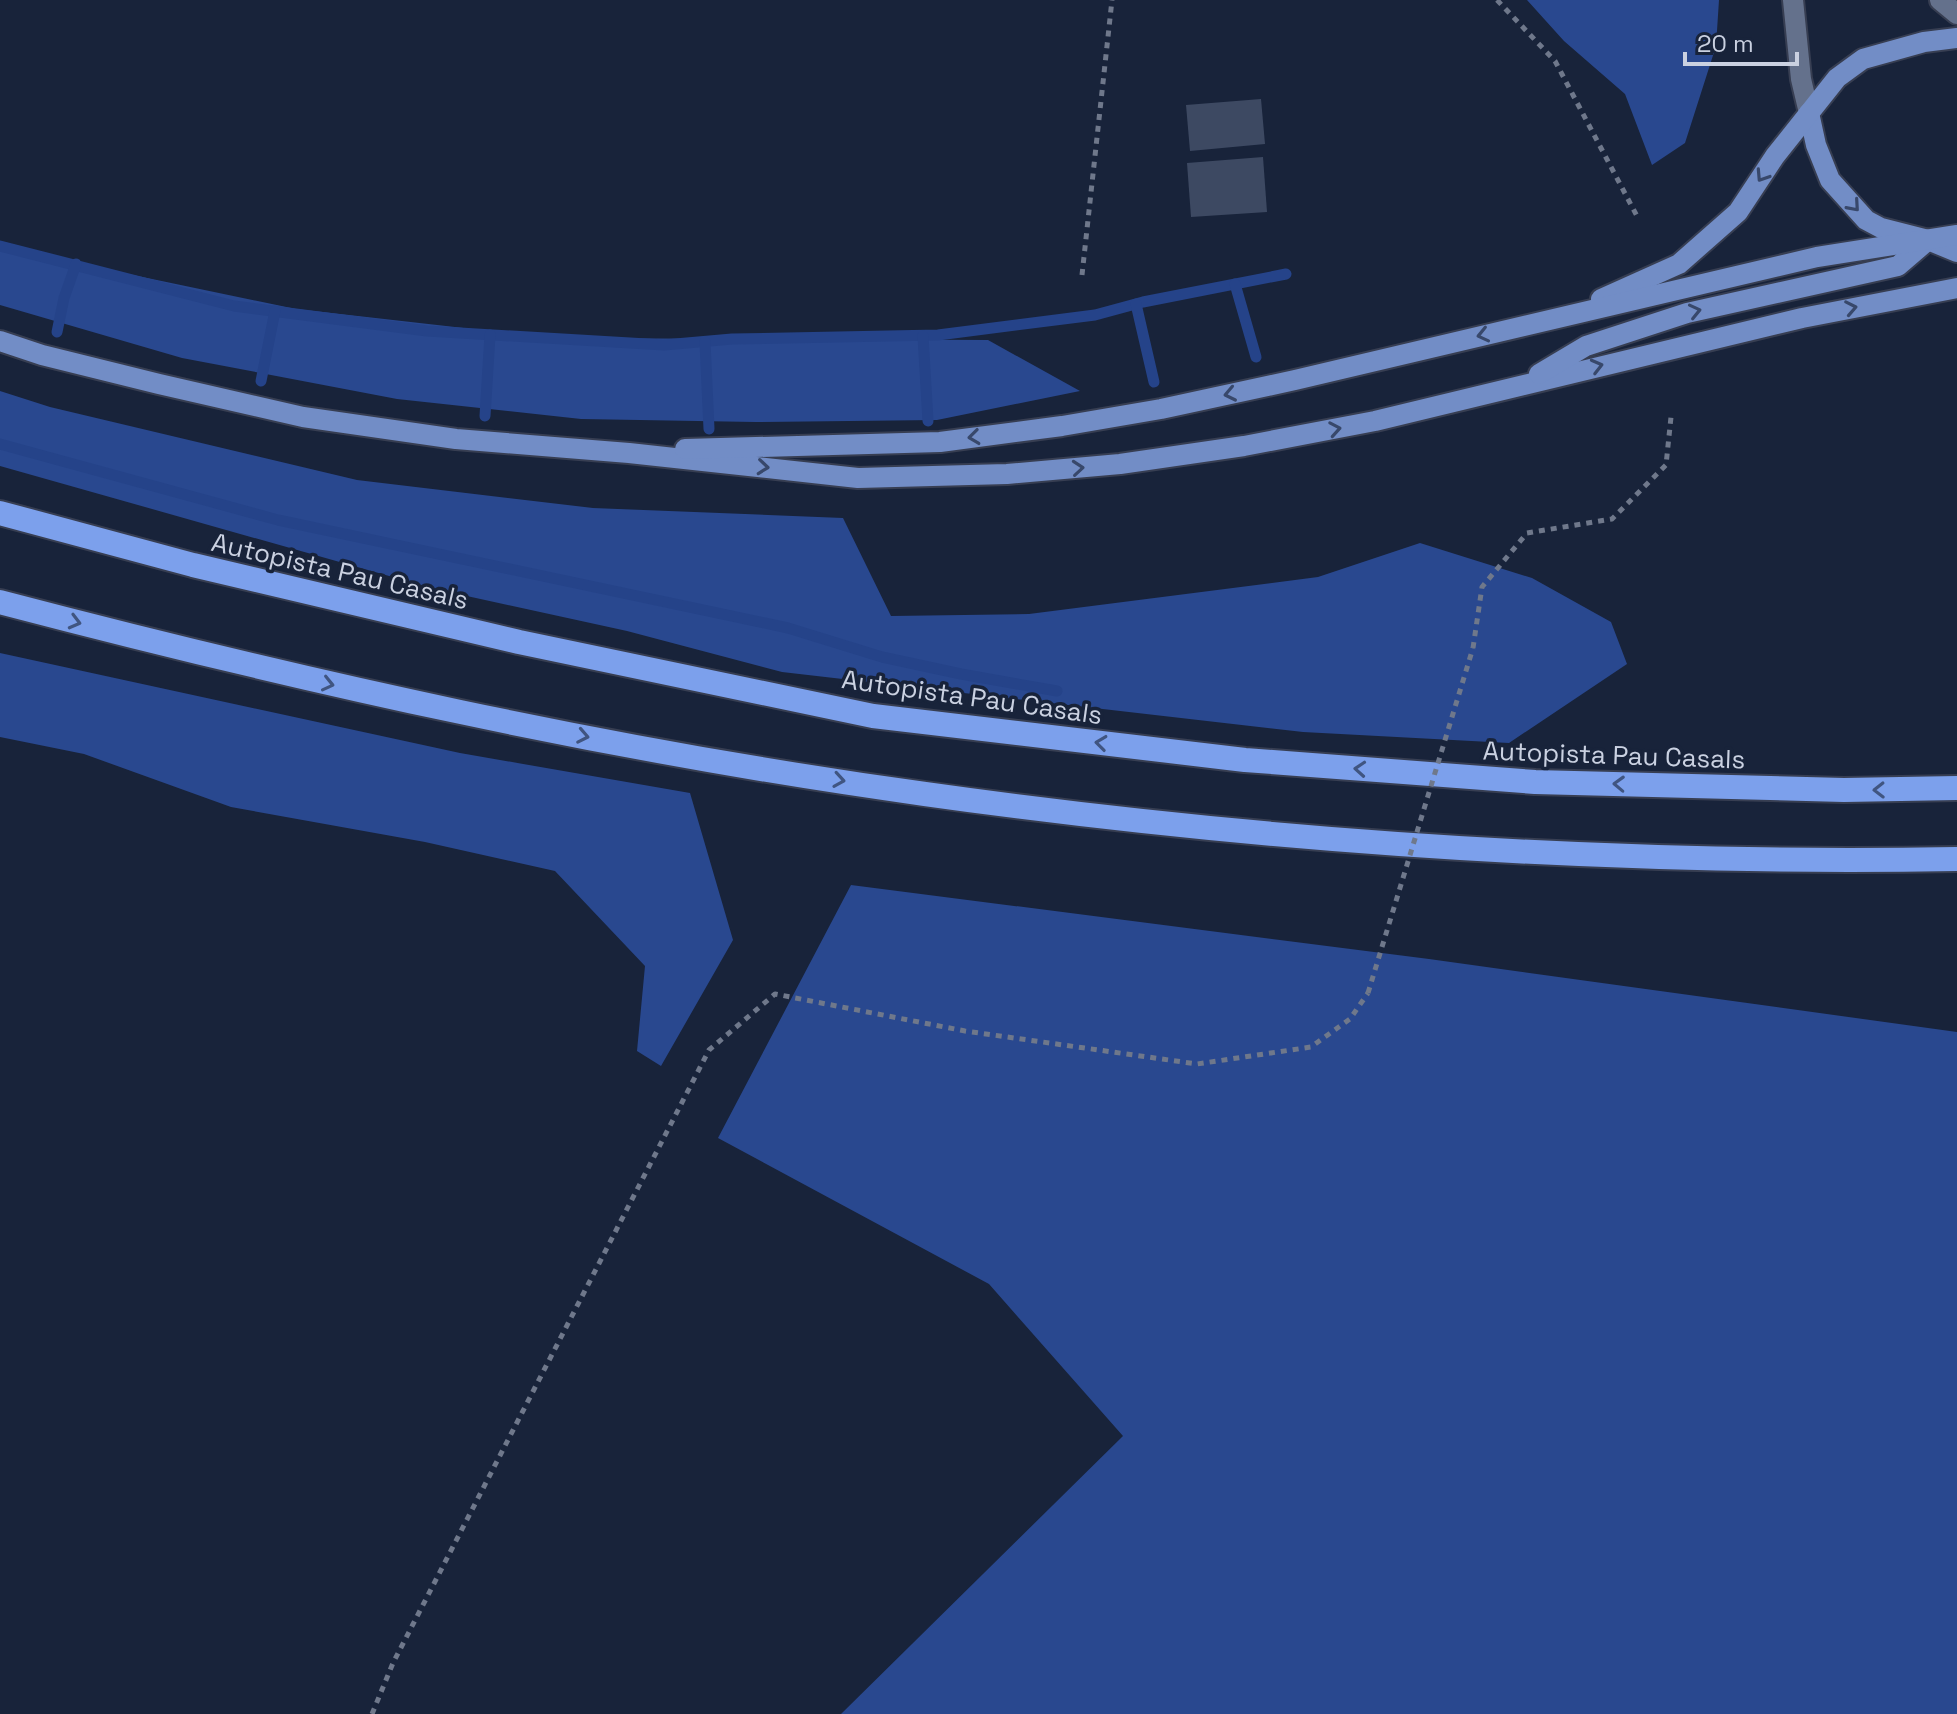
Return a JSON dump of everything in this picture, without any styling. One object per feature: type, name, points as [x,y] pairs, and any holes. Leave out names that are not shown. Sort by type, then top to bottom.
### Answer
[{"type":"highway","name":"Autopista Pau Casals","points":[[0,513],[193,565],[488,634],[873,716],[1245,760],[1535,782],[1844,790],[1957,788]]},
{"type":"highway","points":[[0,602],[375,695],[626,745],[925,794],[1286,836],[1560,854],[1848,861],[1957,859]]},
{"type":"main road","points":[[1559,317],[1679,264],[1738,212],[1775,156],[1837,78],[1863,59],[1924,42],[1957,38]]},
{"type":"main road","points":[[1809,113],[1816,145],[1830,180],[1866,220],[1881,228],[1928,240],[1957,252]]},
{"type":"main road","points":[[1522,385],[1586,346],[1687,313],[1898,266],[1928,240],[1957,221]]},
{"type":"main road","points":[[629,453],[720,447],[829,447],[940,442],[1062,426],[1251,390],[1817,257],[1957,235]]},
{"type":"main road","points":[[0,341],[144,381],[303,417],[456,439],[629,453],[858,478],[1007,474],[1120,464],[1244,446],[1375,421],[1802,318],[1957,288]]},
{"type":"street","points":[[1793,0],[1801,79],[1809,113]]},
{"type":"street","points":[[1940,0],[1957,14]]},
{"type":"path","points":[[1082,275],[1112,0]]},
{"type":"path","points":[[1497,0],[1555,61],[1638,218]]},
{"type":"path","points":[[372,1714],[393,1663],[709,1050],[775,994],[965,1031],[1197,1064],[1311,1047],[1350,1019],[1368,993],[1473,648],[1482,587],[1527,533],[1612,519],[1666,465],[1671,417]]},
{"type":"shaded area","points":[[1527,0],[1719,0],[1716,46],[1685,143],[1652,165],[1625,94],[1564,41]]},
{"type":"shaded area","points":[[0,241],[109,270],[296,309],[552,338],[988,340],[1080,391],[937,420],[755,422],[581,419],[397,399],[182,358],[0,305]]},
{"type":"shaded area","points":[[0,391],[50,407],[357,480],[593,508],[843,518],[891,616],[1029,614],[1318,577],[1420,543],[1532,578],[1611,622],[1627,664],[1509,743],[1303,732],[782,672],[627,631],[435,589],[0,466]]},
{"type":"shaded area","points":[[0,653],[460,753],[690,793],[733,940],[661,1066],[637,1051],[645,966],[555,871],[425,842],[231,807],[84,754],[0,737]]},
{"type":"shaded area","points":[[851,885],[1429,959],[1957,1032],[1957,1714],[841,1714],[1123,1436],[989,1284],[718,1138]]},
{"type":"building","points":[[1261,99],[1265,144],[1190,151],[1186,105]]},
{"type":"building","points":[[1263,157],[1267,212],[1191,217],[1187,163]]},
{"type":"waterway","points":[[0,246],[234,306],[427,331],[664,345],[732,339],[938,335],[1095,315],[1143,302],[1286,274]]},
{"type":"waterway","points":[[57,332],[64,298],[76,264]]},
{"type":"waterway","points":[[1235,284],[1256,357]]},
{"type":"waterway","points":[[1136,304],[1154,382]]},
{"type":"waterway","points":[[261,381],[275,311]]},
{"type":"waterway","points":[[485,416],[490,335]]},
{"type":"waterway","points":[[923,336],[928,421]]},
{"type":"waterway","points":[[705,342],[709,429]]},
{"type":"waterway","points":[[0,444],[278,520],[788,628],[882,657],[1057,691]]}]
